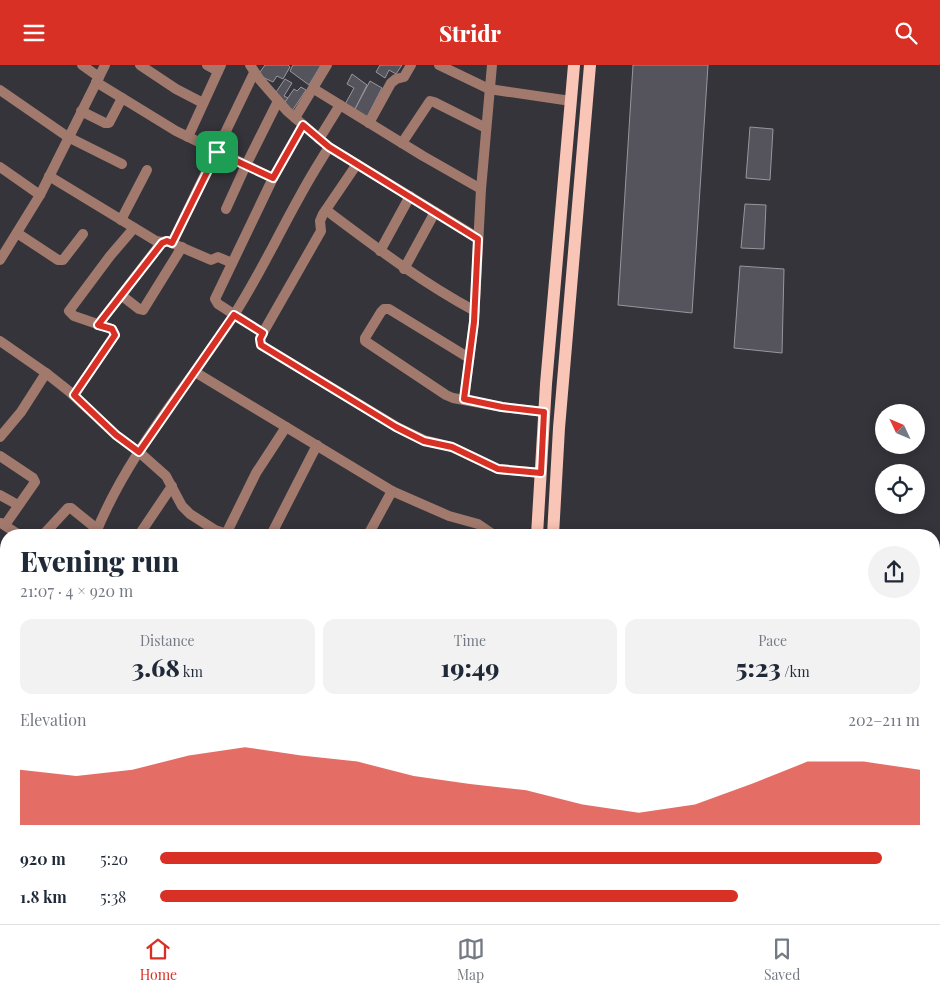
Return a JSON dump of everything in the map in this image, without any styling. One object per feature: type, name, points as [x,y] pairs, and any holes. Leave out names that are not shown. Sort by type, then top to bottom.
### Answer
[{"type":"main road","points":[[537,529],[544,412],[574,65]]},
{"type":"main road","points":[[553,529],[559,428],[590,65]]},
{"type":"street","points":[[82,65],[97,80],[122,98],[188,137],[273,178]]},
{"type":"street","points":[[0,260],[3,248],[17,233],[40,195],[105,65]]},
{"type":"street","points":[[140,65],[176,89],[203,103]]},
{"type":"street","points":[[188,137],[219,68],[207,65]]},
{"type":"street","points":[[263,333],[218,304],[215,299],[327,65]]},
{"type":"street","points":[[369,123],[392,83],[396,79],[404,77],[411,65]]},
{"type":"street","points":[[439,65],[489,89],[571,101]]},
{"type":"street","points":[[464,399],[475,311],[481,189],[492,65]]},
{"type":"street","points":[[98,325],[121,295],[167,243],[217,152],[252,69],[278,101],[299,122],[329,147],[478,239]]},
{"type":"street","points":[[0,89],[68,137],[122,164]]},
{"type":"street","points":[[314,89],[481,189]]},
{"type":"street","points":[[81,111],[105,123],[109,123],[122,98]]},
{"type":"street","points":[[226,209],[278,101]]},
{"type":"street","points":[[402,143],[430,101],[486,128]]},
{"type":"street","points":[[319,139],[340,105]]},
{"type":"street","points":[[97,529],[139,452],[234,315],[264,266],[300,196],[329,147]]},
{"type":"street","points":[[357,164],[320,221],[321,231],[317,241],[263,333],[260,339],[261,345],[396,427],[424,441],[452,447],[498,469],[541,473]]},
{"type":"street","points":[[0,167],[40,195]]},
{"type":"street","points":[[121,220],[147,170]]},
{"type":"street","points":[[49,176],[156,241],[182,247],[211,260],[218,257],[232,263]]},
{"type":"street","points":[[380,251],[410,196]]},
{"type":"street","points":[[326,210],[404,269],[475,311]]},
{"type":"street","points":[[404,269],[435,212]]},
{"type":"street","points":[[74,395],[115,335],[112,329],[74,316],[69,311],[110,255],[134,228]]},
{"type":"street","points":[[17,233],[58,260],[63,260],[83,234]]},
{"type":"street","points":[[121,295],[143,310],[182,247]]},
{"type":"street","points":[[470,358],[389,309],[384,309],[381,312],[365,338],[365,341],[446,395],[502,407],[544,412]]},
{"type":"street","points":[[0,341],[74,395],[116,435],[139,452],[166,476],[182,506],[190,514],[213,529]]},
{"type":"street","points":[[195,372],[392,491],[448,516],[478,524],[485,529]]},
{"type":"street","points":[[0,437],[22,412],[46,373]]},
{"type":"street","points":[[231,529],[256,473],[286,427]]},
{"type":"street","points":[[274,529],[318,445]]},
{"type":"street","points":[[0,456],[35,479],[35,482],[2,524]]},
{"type":"street","points":[[143,529],[172,486]]},
{"type":"street","points":[[371,529],[392,491]]},
{"type":"street","points":[[0,495],[18,505]]},
{"type":"street","points":[[49,529],[68,508],[71,508],[93,529]]},
{"type":"building","points":[[265,65],[288,65],[290,67],[283,79],[277,76],[273,82],[258,75]]},
{"type":"building","points":[[293,65],[321,65],[309,85],[290,71]]},
{"type":"building","points":[[380,65],[402,65],[396,74],[389,70],[385,78],[376,72]]},
{"type":"building","points":[[633,65],[708,65],[692,313],[618,305]]},
{"type":"building","points":[[352,74],[367,85],[354,111],[344,106],[354,88],[347,84]]},
{"type":"building","points":[[285,79],[292,83],[284,96],[288,98],[283,105],[274,95]]},
{"type":"building","points":[[370,81],[382,88],[367,117],[354,111]]},
{"type":"building","points":[[301,87],[306,90],[292,111],[283,105],[294,89],[297,91]]},
{"type":"building","points":[[750,127],[773,129],[770,180],[746,178]]},
{"type":"building","points":[[745,204],[766,205],[764,249],[741,248]]},
{"type":"building","points":[[740,266],[784,269],[782,353],[734,348]]},
{"type":"route","points":[[303,125],[329,147],[478,239],[474,322],[464,399],[502,407],[544,412],[541,473],[498,469],[452,447],[424,441],[396,427],[261,345],[260,339],[263,333],[234,315],[139,452],[116,435],[74,395],[115,335],[112,329],[98,325],[162,243],[167,241],[172,243],[217,152],[273,178],[303,125]]}]
